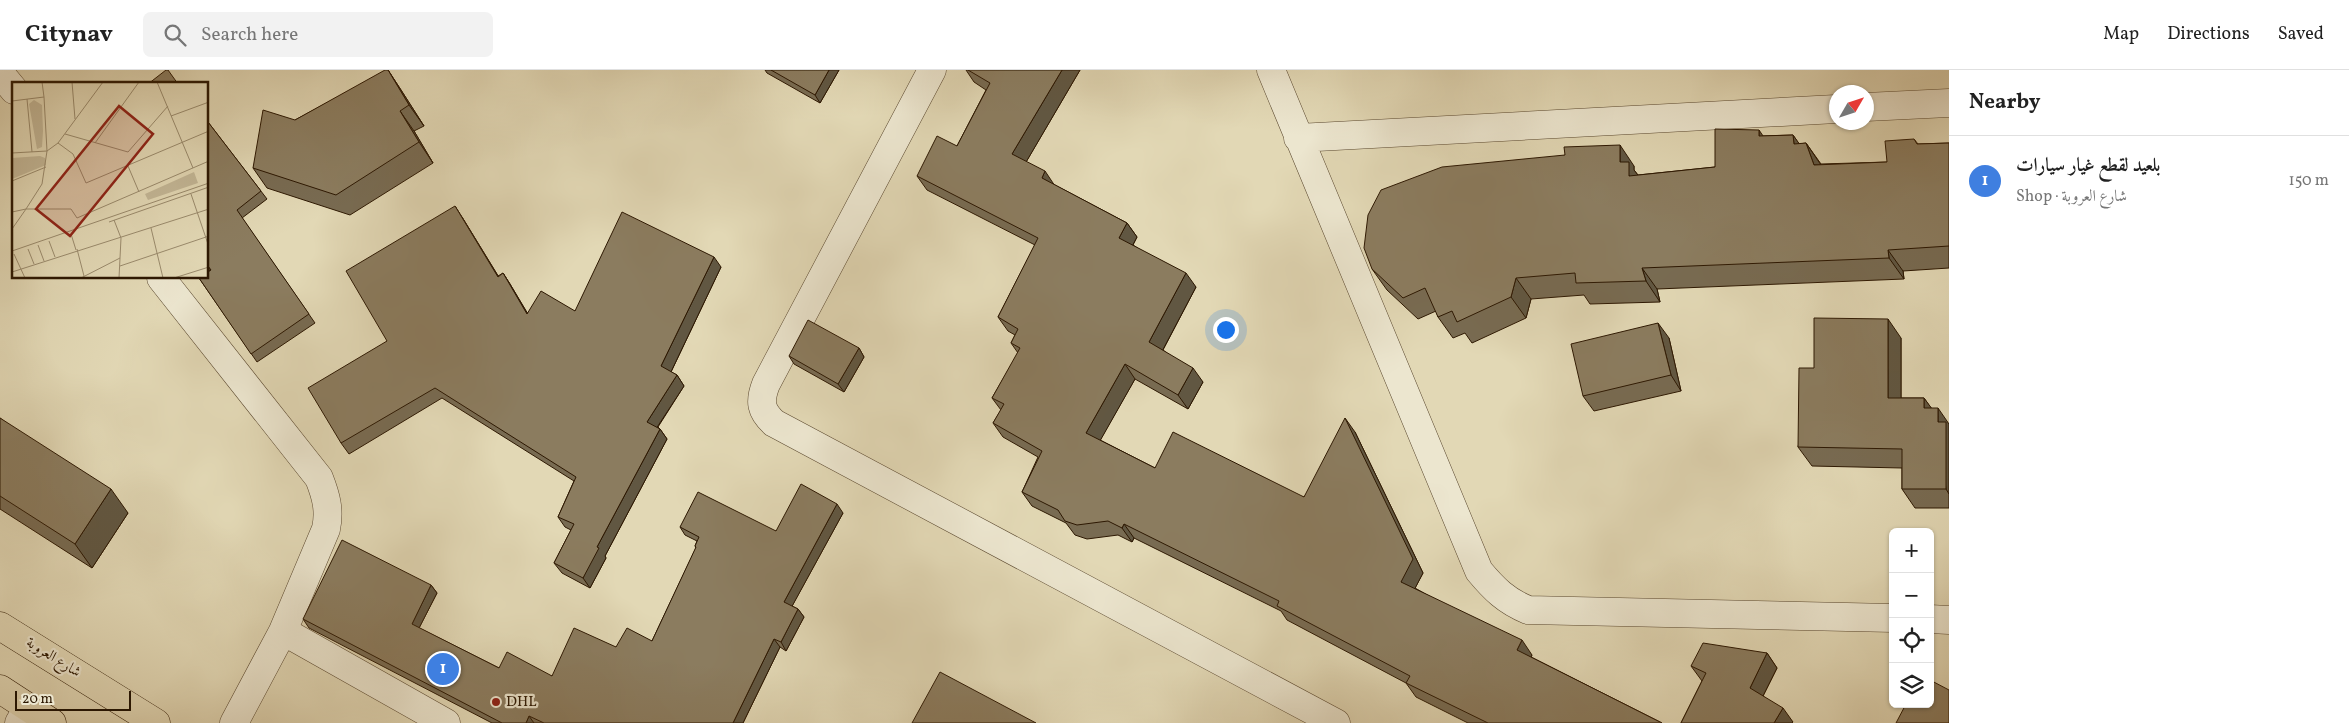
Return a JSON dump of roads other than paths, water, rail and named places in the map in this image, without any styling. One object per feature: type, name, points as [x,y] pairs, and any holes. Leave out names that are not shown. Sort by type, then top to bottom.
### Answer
[{"type":"highway","name":"شارع العروبة","points":[[0,626],[156,723]]},
{"type":"highway","points":[[0,690],[23,715],[52,723]]},
{"type":"street","points":[[932,70],[766,384],[761,406],[764,414],[783,428],[1336,723]]},
{"type":"street","points":[[1271,70],[1479,570],[1495,591],[1510,603],[1528,610],[1889,618]]},
{"type":"street","points":[[0,73],[12,88]]},
{"type":"street","points":[[1874,107],[1949,103]]},
{"type":"street","points":[[1298,138],[1829,109]]},
{"type":"street","points":[[162,279],[319,478],[326,495],[329,514],[326,529],[283,631],[234,723]]},
{"type":"street","points":[[1934,619],[1949,620]]},
{"type":"street","points":[[283,631],[446,723]]},
{"type":"place","name":"بلعيد لقطع غيار سيارات","points":[[443,669]]},
{"type":"place","name":"DHL","points":[[496,702]]}]
